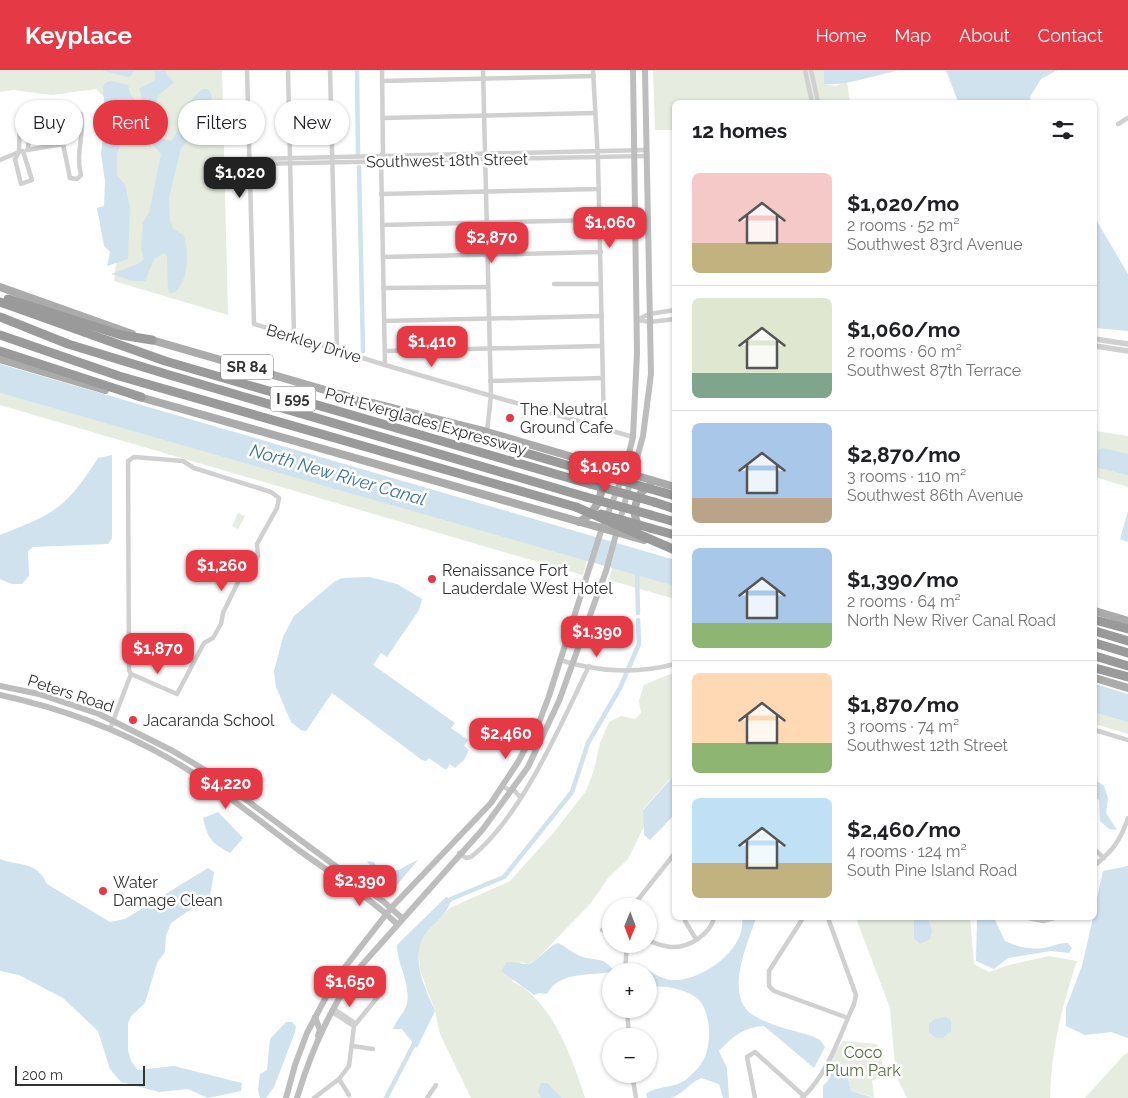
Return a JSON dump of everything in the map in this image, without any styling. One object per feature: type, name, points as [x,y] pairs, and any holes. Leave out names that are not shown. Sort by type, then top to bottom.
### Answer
[{"type":"highway","points":[[0,296],[121,335],[152,340]]},
{"type":"highway","name":"Port Everglades Expressway","points":[[0,302],[164,361],[672,507]]},
{"type":"highway","points":[[0,317],[68,344],[166,374],[672,521]]},
{"type":"highway","name":"I 595","points":[[0,335],[58,356],[222,406],[672,534]]},
{"type":"highway","points":[[0,340],[58,356]]},
{"type":"highway","points":[[0,352],[141,397]]},
{"type":"highway","points":[[342,395],[372,408],[590,467],[672,495]]},
{"type":"highway","points":[[576,507],[672,549]]},
{"type":"highway","points":[[1097,621],[1128,629]]},
{"type":"highway","points":[[1097,632],[1128,641]]},
{"type":"highway","points":[[1097,644],[1128,653]]},
{"type":"highway","points":[[1097,657],[1128,666]]},
{"type":"highway","points":[[1097,669],[1128,677]]},
{"type":"main road","points":[[286,1098],[295,1065],[315,1017],[335,980],[392,908],[476,819],[518,762],[538,725],[601,532],[624,473],[633,438],[637,388],[634,70]]},
{"type":"main road","points":[[317,1042],[346,986],[361,966],[459,853],[483,829],[528,767],[548,728],[606,571],[634,475],[648,407],[651,374],[645,70]]},
{"type":"main road","name":"SR 84","points":[[0,286],[152,340],[342,395],[487,432],[590,467],[634,475],[672,486]]},
{"type":"main road","points":[[0,359],[109,391],[141,397],[579,522],[601,532],[647,541],[672,549]]},
{"type":"main road","points":[[637,388],[639,397],[648,407]]},
{"type":"main road","points":[[579,522],[592,513],[600,500],[601,470],[590,467]]},
{"type":"main road","points":[[647,541],[636,521],[634,510],[643,489],[659,482]]},
{"type":"main road","points":[[1097,612],[1128,621]]},
{"type":"main road","points":[[1097,679],[1128,688]]},
{"type":"main road","name":"Peters Road","points":[[0,686],[39,694],[114,720],[173,751],[210,773],[392,908],[402,918]]},
{"type":"main road","name":"Peters Road","points":[[0,695],[63,711],[110,729],[170,759],[203,780],[387,914],[397,924]]},
{"type":"main road","points":[[297,1098],[320,1030],[315,1017]]},
{"type":"street","points":[[247,70],[249,161]]},
{"type":"street","points":[[288,70],[294,336]]},
{"type":"street","points":[[330,70],[337,349]]},
{"type":"street","points":[[382,70],[383,152],[381,158],[381,194],[385,365]]},
{"type":"street","points":[[483,70],[491,395],[487,432]]},
{"type":"street","points":[[593,70],[601,252],[604,428]]},
{"type":"street","points":[[806,70],[812,100]]},
{"type":"street","points":[[811,70],[818,100]]},
{"type":"street","points":[[382,81],[594,76]]},
{"type":"street","points":[[23,151],[20,112],[31,113],[23,151],[15,159],[21,184],[32,180],[23,151]]},
{"type":"street","points":[[383,118],[595,113]]},
{"type":"street","points":[[81,114],[83,122],[77,161],[81,175],[77,179],[70,178],[62,144],[67,116],[81,114]]},
{"type":"street","points":[[1118,124],[1128,118]]},
{"type":"street","points":[[0,160],[23,151],[56,145]]},
{"type":"street","name":"Southwest 18th Street","points":[[249,161],[485,156],[596,151],[646,153]]},
{"type":"street","name":"Southwest 18th Street","points":[[485,156],[598,157],[634,153]]},
{"type":"street","name":"Berkley Drive","points":[[249,161],[254,324],[385,365],[633,438]]},
{"type":"street","points":[[381,194],[599,189]]},
{"type":"street","points":[[382,224],[599,220]]},
{"type":"street","points":[[383,257],[601,252]]},
{"type":"street","points":[[554,284],[601,284]]},
{"type":"street","points":[[383,288],[488,287]]},
{"type":"street","points":[[637,320],[649,314],[672,310]]},
{"type":"street","points":[[384,321],[489,317],[602,316]]},
{"type":"street","points":[[637,320],[650,322],[672,319]]},
{"type":"street","points":[[1097,339],[1128,344]]},
{"type":"street","points":[[385,351],[602,346]]},
{"type":"street","points":[[1097,346],[1128,351]]},
{"type":"street","points":[[490,381],[603,378]]},
{"type":"street","points":[[134,456],[183,461],[194,468],[271,492],[279,498],[277,508],[257,544],[258,556],[251,570],[242,574],[223,613],[221,624],[213,638],[204,643],[177,694],[132,674],[129,670],[128,461],[134,456]]},
{"type":"street","points":[[560,660],[572,664],[636,671],[672,665]]},
{"type":"street","points":[[459,853],[466,858],[471,857],[482,848],[520,797],[544,758],[589,666]]},
{"type":"street","points":[[110,729],[132,674]]},
{"type":"street","points":[[1097,731],[1128,740]]},
{"type":"street","points":[[502,786],[518,798],[520,797]]},
{"type":"street","points":[[1097,863],[1122,838],[1128,818]]},
{"type":"street","points":[[1097,852],[1104,858]]},
{"type":"street","points":[[639,898],[672,857]]},
{"type":"street","points":[[658,944],[678,947],[696,940],[706,933],[713,920]]},
{"type":"street","points":[[802,920],[769,971],[769,986],[774,991],[848,1018]]},
{"type":"street","points":[[755,1098],[747,1057],[756,1052],[803,1097],[814,1086],[848,1018],[856,995],[829,920]]},
{"type":"street","points":[[684,921],[696,940]]},
{"type":"street","points":[[314,1098],[339,1079],[350,1066],[355,1024],[370,1009],[380,994]]},
{"type":"street","points":[[333,1011],[355,1024]]},
{"type":"street","points":[[353,1046],[373,1049]]},
{"type":"street","points":[[339,1079],[349,1095]]},
{"type":"street","points":[[634,1083],[636,1098]]},
{"type":"street","points":[[427,1098],[436,1085]]},
{"type":"green space","points":[[0,70],[222,70],[223,100],[178,100],[178,145],[224,145],[228,315],[114,281],[117,253],[112,145],[168,145],[168,100],[107,100],[96,89],[52,95],[13,90],[0,92]]},
{"type":"green space","points":[[653,70],[824,70],[824,84],[835,86],[847,82],[850,100],[672,100],[672,130],[655,130]]},
{"type":"green space","points":[[0,393],[587,559],[583,575],[0,405]]},
{"type":"green space","points":[[1097,431],[1128,436],[1128,487],[1097,478]]},
{"type":"green space","points":[[238,513],[245,516],[238,529],[232,526]]},
{"type":"green space","points":[[613,566],[672,585],[672,598],[609,580]]},
{"type":"green space","points":[[672,673],[672,775],[643,809],[644,826],[628,859],[609,877],[590,904],[536,960],[528,964],[521,962],[512,981],[526,990],[550,1016],[567,1049],[585,1098],[471,1098],[440,1034],[435,1011],[420,970],[418,948],[427,930],[450,908],[510,881],[555,831],[586,791],[594,770],[600,743],[609,722],[621,716],[635,719],[641,713],[639,701],[644,685]]},
{"type":"green space","points":[[1097,714],[1128,722],[1128,734],[1097,725]]},
{"type":"green space","points":[[857,920],[970,920],[974,964],[989,972],[1009,965],[1049,956],[1077,961],[1058,1028],[1050,1098],[907,1098],[896,1076],[890,1008]]},
{"type":"green space","name":"Coco Plum Park","points":[[843,1041],[877,1044],[885,1073],[872,1081],[874,1097],[851,1091],[846,1070],[826,1068],[836,1047],[839,1047]]},
{"type":"green space","points":[[1128,1053],[1128,1098],[1085,1098],[1124,1055]]},
{"type":"water","points":[[101,70],[134,70],[131,76],[128,77]]},
{"type":"water","points":[[155,70],[165,70],[166,74],[174,82],[159,95],[157,100],[142,100],[139,89],[155,80]]},
{"type":"water","points":[[824,70],[900,70],[840,84],[824,84]]},
{"type":"water","points":[[946,70],[1058,70],[1041,79],[1030,97],[1031,100],[957,100]]},
{"type":"water","points":[[110,81],[128,85],[130,94],[135,100],[104,100],[103,88],[105,83]]},
{"type":"water","points":[[202,89],[208,89],[212,96],[211,100],[191,100]]},
{"type":"water","points":[[178,130],[178,145],[184,145],[181,148],[169,198],[170,221],[173,228],[184,236],[187,250],[187,265],[180,287],[175,292],[170,293],[168,290],[167,256],[164,253],[154,259],[145,281],[133,281],[111,274],[138,264],[144,259],[141,250],[143,222],[149,213],[161,154],[153,145],[168,145],[168,140],[172,141]]},
{"type":"water","points":[[102,145],[120,145],[117,154],[117,175],[125,185],[130,207],[128,259],[107,266],[110,252],[104,246],[97,208],[104,206],[105,181],[101,154]]},
{"type":"water","points":[[1097,221],[1128,274],[1128,331],[1097,328]]},
{"type":"water","name":"North New River Canal","points":[[0,364],[672,559],[672,585],[0,393]]},
{"type":"water","points":[[1102,448],[1128,454],[1128,475],[1097,467],[1098,450]]},
{"type":"water","points":[[112,455],[112,538],[108,544],[33,547],[28,551],[29,576],[22,584],[12,584],[0,579],[0,535],[34,521],[58,507],[77,488],[98,458]]},
{"type":"water","points":[[1128,511],[1128,542],[1120,539]]},
{"type":"water","points":[[369,577],[397,584],[422,599],[419,610],[387,657],[381,653],[373,665],[455,723],[451,728],[468,740],[464,746],[469,750],[464,760],[455,768],[450,764],[446,770],[429,758],[426,761],[422,760],[332,693],[306,731],[301,730],[291,722],[276,687],[274,671],[283,637],[294,616],[334,582],[342,578]]},
{"type":"water","points":[[1097,685],[1128,694],[1128,722],[1097,714]]},
{"type":"water","points":[[672,775],[672,817],[650,840],[644,835],[643,810],[670,780]]},
{"type":"water","points":[[1097,781],[1104,786],[1108,798],[1106,813],[1117,830],[1109,829],[1100,821],[1099,800],[1097,798]]},
{"type":"water","points":[[218,812],[243,838],[230,853],[211,840],[205,825],[203,818]]},
{"type":"water","points":[[0,859],[33,868],[43,876],[47,884],[110,922],[125,919],[208,868],[214,872],[210,896],[171,923],[166,936],[165,952],[157,963],[145,1003],[131,1016],[128,1023],[128,1050],[131,1061],[138,1070],[174,1066],[242,1083],[241,1091],[208,1098],[188,1089],[159,1092],[121,1082],[110,1069],[98,1031],[63,998],[19,975],[0,971]]},
{"type":"water","points":[[418,860],[397,885],[379,878],[367,861],[374,862],[379,871],[390,872],[399,870]]},
{"type":"water","points":[[1128,866],[1128,1038],[1111,1032],[1085,1035],[1066,1026],[1066,1008],[1082,966],[1093,920],[1097,920],[1097,898],[1103,871]]},
{"type":"water","points":[[446,897],[451,899],[448,907],[424,936],[420,946],[419,957],[422,979],[435,1011],[417,1048],[402,1029],[393,1029],[406,1007],[408,996],[397,945]]},
{"type":"water","points":[[742,920],[755,920],[740,969],[740,995],[744,1006],[753,1015],[767,1022],[820,1040],[825,1047],[814,1068],[764,1026],[750,1028],[739,1033],[719,1051],[727,1068],[729,1098],[723,1098],[719,1084],[701,1078],[671,1098],[647,1098],[646,1094],[651,1091],[678,1084],[690,1076],[704,1060],[709,1042],[707,1015],[700,1001],[684,991],[657,986],[657,975],[672,980],[696,976],[720,961],[730,952],[742,930]]},
{"type":"water","points":[[914,920],[929,920],[932,931],[930,939],[920,944],[914,938]]},
{"type":"water","points":[[977,920],[995,920],[1005,941],[1015,945],[1039,949],[1068,943],[1072,948],[1069,953],[1051,951],[1008,958],[994,969],[976,961]]},
{"type":"water","points":[[558,943],[580,956],[607,963],[602,963],[602,973],[569,977],[553,986],[547,994],[539,993],[534,995],[501,971],[507,962],[528,964]]},
{"type":"water","points":[[946,1017],[951,1021],[951,1031],[943,1038],[936,1038],[929,1032],[929,1024],[935,1019]]},
{"type":"water","points":[[286,1022],[292,1022],[296,1027],[295,1032],[274,1087],[266,1098],[260,1098],[258,1090],[260,1074],[267,1070],[270,1039]]},
{"type":"water","points":[[831,1070],[846,1070],[851,1091],[875,1098],[823,1098],[823,1086],[828,1081]]},
{"type":"water","points":[[541,1083],[547,1083],[562,1098],[541,1098],[538,1091]]},
{"type":"waterway","points":[[357,70],[358,153]]},
{"type":"waterway","points":[[359,167],[363,351]]},
{"type":"waterway","points":[[637,570],[638,613]]},
{"type":"waterway","points":[[448,902],[451,899],[504,877],[572,792],[588,743],[620,688],[639,644],[638,620]]},
{"type":"waterway","points":[[386,1098],[416,1040]]},
{"type":"place","name":"The Neutral Ground Cafe","points":[[510,418]]},
{"type":"place","name":"Renaissance Fort Lauderdale West Hotel","points":[[432,579]]},
{"type":"place","name":"Jacaranda School","points":[[133,720]]},
{"type":"place","name":"Water Damage Clean","points":[[103,891]]}]
